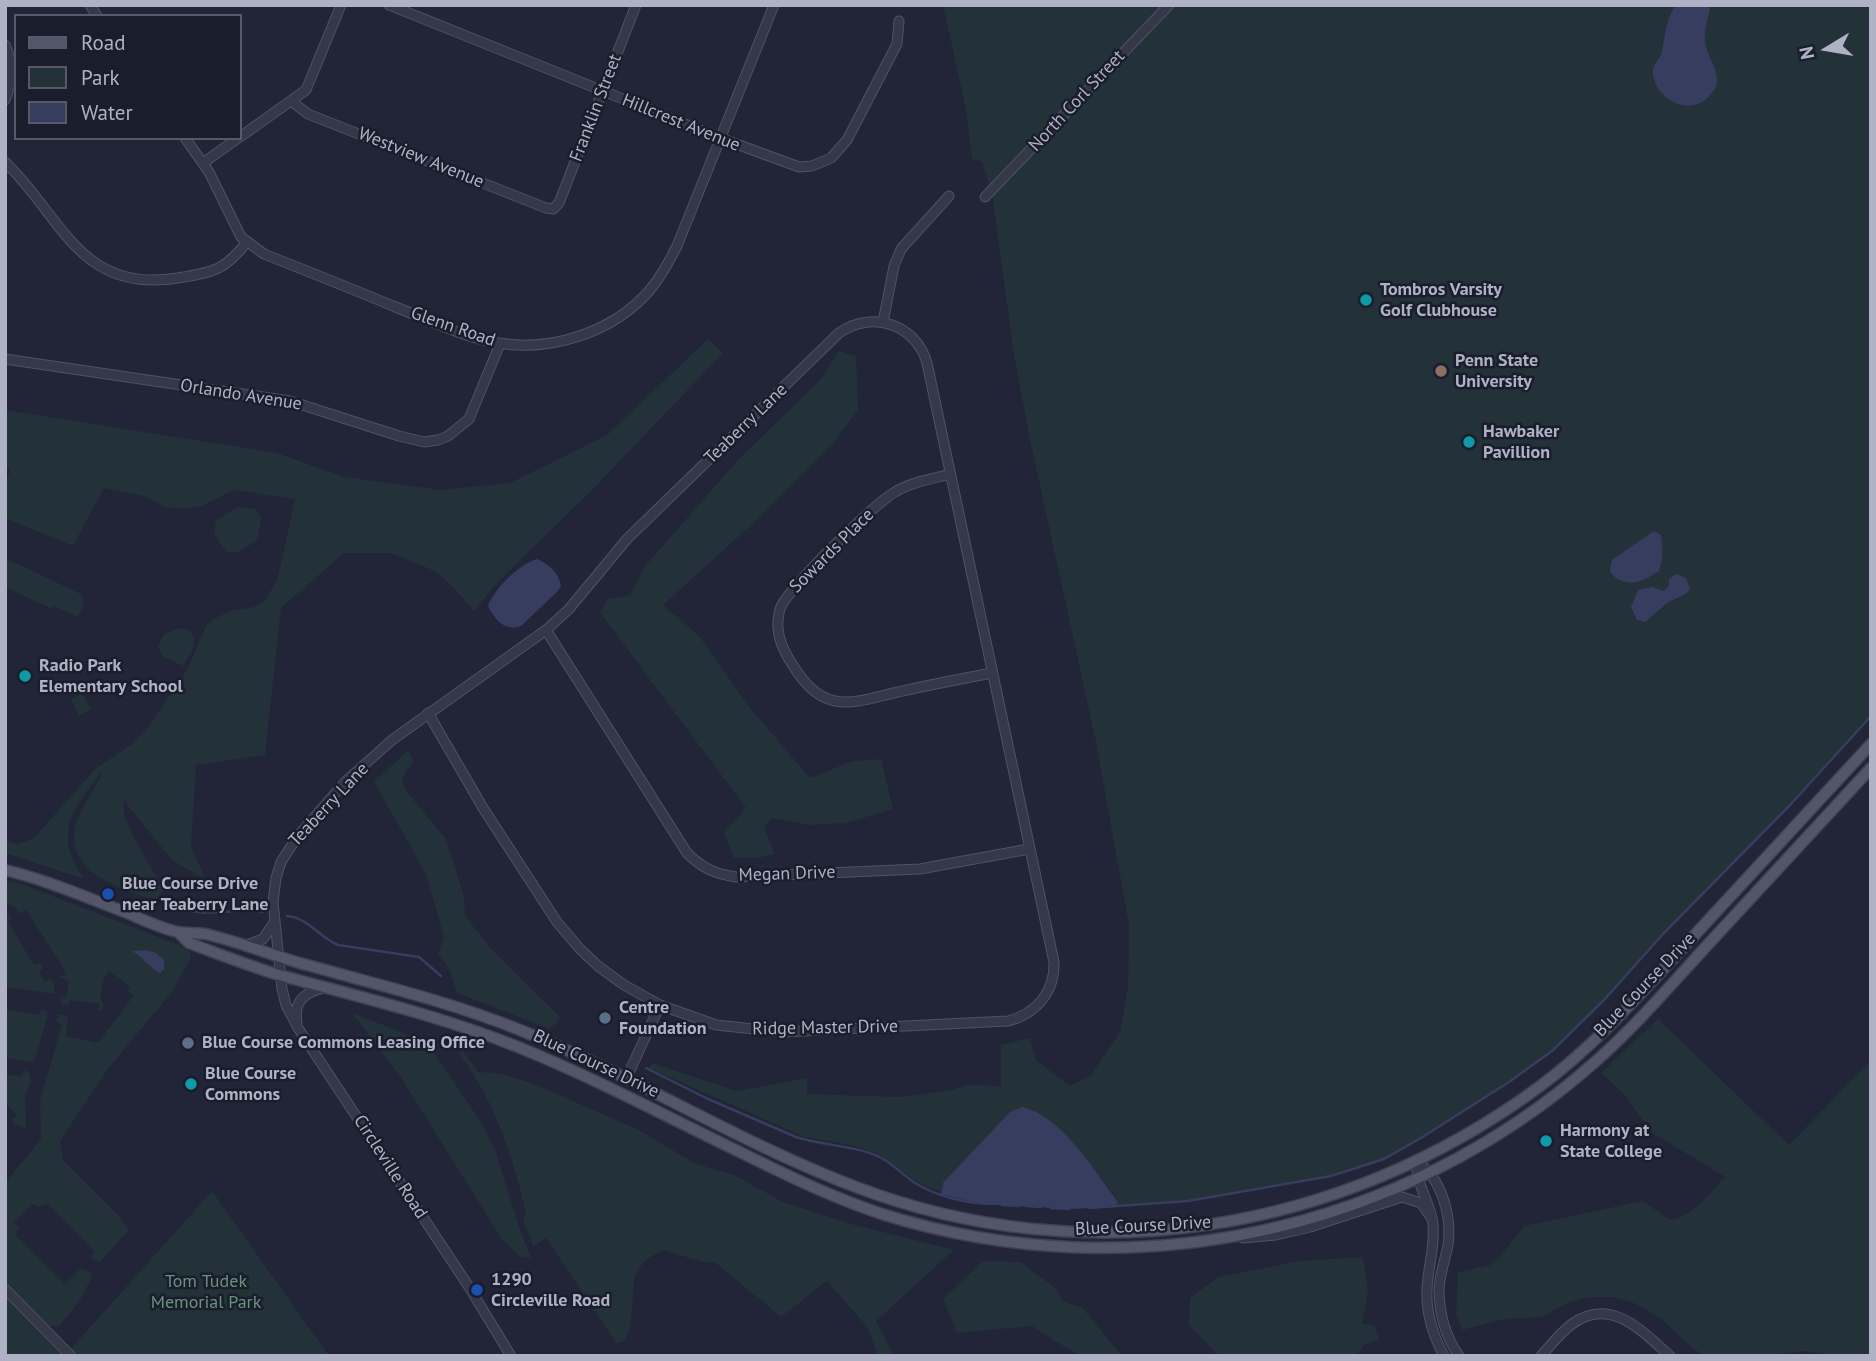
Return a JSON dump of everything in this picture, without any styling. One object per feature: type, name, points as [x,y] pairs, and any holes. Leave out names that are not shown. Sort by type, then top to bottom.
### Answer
[{"type":"main road","name":"Blue Course Drive","points":[[5,870],[50,882],[179,933],[205,934],[475,1013],[539,1038],[805,1166],[859,1188],[958,1217],[1036,1229],[1119,1233],[1223,1223],[1309,1203],[1417,1162],[1459,1140],[1521,1100],[1598,1037],[1871,744]]},
{"type":"main road","name":"Blue Course Drive","points":[[179,933],[189,943],[279,975],[439,1018],[523,1049],[801,1182],[855,1205],[897,1218],[983,1238],[1071,1248],[1129,1248],[1216,1241],[1273,1230],[1373,1198],[1431,1173],[1518,1123],[1603,1055],[1627,1032],[1871,768]]},
{"type":"street","points":[[242,135],[302,94],[309,85],[341,5]]},
{"type":"street","name":"Hillcrest Avenue","points":[[389,5],[720,138],[791,165],[812,166],[831,158],[848,140],[897,44],[899,21]]},
{"type":"street","name":"Franklin Street","points":[[553,209],[559,203],[636,5]]},
{"type":"street","name":"Glenn Road","points":[[247,242],[264,254],[328,280],[457,331],[500,344],[544,345],[583,335],[611,321],[649,291],[666,268],[774,5]]},
{"type":"street","name":"North Corl Street","points":[[985,197],[1169,5]]},
{"type":"street","points":[[5,45],[13,75],[5,100]]},
{"type":"street","name":"Westview Avenue","points":[[291,101],[308,114],[553,209]]},
{"type":"street","points":[[5,162],[69,241],[94,262],[111,271],[153,280],[214,271],[232,261],[247,242],[236,229],[203,163],[186,140]]},
{"type":"street","points":[[203,163],[235,140]]},
{"type":"street","points":[[949,196],[901,249],[894,266],[883,322],[911,335],[925,356],[1029,849]]},
{"type":"street","name":"Teaberry Lane","points":[[279,975],[274,919],[276,878],[290,845],[345,782],[392,740],[546,630],[583,595],[627,539],[839,333],[853,324],[883,322]]},
{"type":"street","name":"Orlando Avenue","points":[[5,359],[290,401],[424,442],[448,436],[468,419],[500,344]]},
{"type":"street","name":"Sowards Place","points":[[950,474],[894,492],[865,517],[786,598],[778,618],[779,641],[809,687],[817,694],[835,701],[861,700],[992,673]]},
{"type":"street","name":"Megan Drive","points":[[546,630],[687,853],[710,871],[736,877],[920,869],[1029,849]]},
{"type":"street","name":"Ridge Master Drive","points":[[428,713],[483,808],[557,922],[580,949],[624,985],[660,1004],[716,1025],[783,1032],[1009,1021],[1025,1016],[1043,1000],[1051,985],[1054,969],[1029,849]]},
{"type":"street","points":[[244,946],[257,943],[267,936],[274,919]]},
{"type":"street","name":"Circleville Road","points":[[279,975],[286,1005],[298,1028],[470,1287],[511,1356]]},
{"type":"street","points":[[298,1028],[296,1012],[299,1001],[310,991],[328,987]]},
{"type":"street","points":[[625,1079],[660,1004]]},
{"type":"street","points":[[1417,1162],[1431,1173],[1444,1203],[1449,1227],[1448,1247],[1439,1289],[1442,1316],[1450,1341],[1459,1356]]},
{"type":"street","points":[[1417,1162],[1418,1179],[1433,1219],[1434,1246],[1427,1280],[1427,1302],[1434,1336],[1444,1356]]},
{"type":"street","points":[[1216,1241],[1276,1235],[1310,1227],[1402,1197],[1421,1203],[1433,1219]]},
{"type":"street","points":[[5,1289],[71,1356]]},
{"type":"street","points":[[1541,1356],[1574,1323],[1584,1317],[1605,1314],[1629,1320],[1670,1356]]},
{"type":"green space","name":"Penn State University","points":[[943,5],[1871,5],[1871,716],[1791,804],[1552,1051],[1509,1082],[1384,1159],[1331,1176],[1188,1201],[1118,1206],[1117,1201],[943,1183],[941,1192],[919,1183],[879,1154],[851,1145],[804,1137],[649,1068],[652,1063],[737,1091],[807,1078],[807,1094],[900,1097],[951,1090],[967,1085],[1001,1086],[1001,1045],[1029,1038],[1037,1061],[1070,1086],[1091,1075],[1120,1032],[1128,987],[1129,925],[1096,742],[1014,355],[992,194],[982,162],[972,159],[966,109]]},
{"type":"green space","points":[[708,339],[723,353],[594,488],[498,582],[474,611],[435,571],[390,553],[344,553],[281,608],[265,755],[196,765],[191,847],[206,880],[172,860],[124,801],[126,820],[131,832],[164,889],[156,901],[114,885],[88,869],[79,858],[75,844],[75,828],[103,770],[75,809],[70,821],[69,847],[84,879],[5,853],[5,840],[17,844],[33,839],[95,769],[132,744],[146,730],[187,670],[207,624],[219,616],[254,607],[264,601],[277,581],[295,499],[234,490],[202,506],[187,509],[164,507],[145,496],[104,488],[73,546],[5,518],[5,482],[11,469],[5,467],[5,410],[277,453],[344,477],[441,490],[510,483],[607,435]]},
{"type":"green space","points":[[839,351],[856,356],[858,410],[833,444],[750,526],[663,605],[700,637],[747,704],[810,778],[853,761],[881,759],[893,809],[846,823],[808,825],[772,818],[764,827],[775,854],[758,858],[734,858],[724,832],[746,808],[600,613],[608,599],[630,595],[645,566],[739,459],[819,381]]},
{"type":"green space","points":[[238,507],[256,509],[261,518],[257,540],[239,552],[226,552],[214,533],[216,520]]},
{"type":"green space","points":[[5,558],[81,594],[83,603],[78,617],[54,606],[52,609],[5,587]]},
{"type":"green space","points":[[179,628],[189,630],[194,639],[193,648],[183,666],[162,656],[158,647],[164,634]]},
{"type":"green space","points":[[82,694],[91,709],[79,716],[71,700]]},
{"type":"green space","points":[[408,750],[414,761],[404,774],[402,782],[446,839],[464,896],[465,916],[491,949],[561,1018],[550,1029],[457,993],[449,969],[438,954],[444,937],[426,874],[374,782]]},
{"type":"green space","points":[[5,881],[19,883],[179,945],[189,951],[191,958],[171,993],[108,1069],[60,1141],[63,1160],[119,1216],[129,1230],[100,1262],[90,1258],[95,1251],[47,1204],[39,1207],[33,1204],[14,1222],[19,1228],[15,1235],[65,1284],[80,1269],[89,1271],[92,1277],[79,1302],[59,1326],[49,1326],[5,1282],[5,1183],[41,1139],[40,1100],[62,1024],[56,1022],[59,1014],[68,1016],[66,1036],[98,1043],[133,996],[127,991],[130,987],[109,971],[104,978],[100,998],[104,1004],[102,1010],[99,1010],[99,1004],[70,1000],[69,1005],[62,1004],[61,997],[67,997],[68,980],[60,978],[66,975],[64,969],[26,910],[20,914],[13,906],[5,904]]},
{"type":"green space","points":[[6,913],[12,919],[8,922],[34,965],[40,963],[43,968],[39,972],[44,982],[51,979],[54,984],[54,994],[5,987]]},
{"type":"green space","points":[[5,1009],[39,1015],[41,1009],[47,1012],[35,1059],[30,1062],[5,1058]]},
{"type":"green space","points":[[352,1013],[417,1038],[433,1051],[481,1122],[495,1149],[531,1258],[519,1256],[501,1238],[400,1076]]},
{"type":"green space","points":[[1658,1019],[1789,1145],[1871,1060],[1871,1356],[1840,1356],[1803,1351],[1764,1356],[1706,1356],[1692,1348],[1660,1318],[1636,1304],[1615,1297],[1589,1297],[1567,1303],[1542,1317],[1505,1319],[1462,1330],[1456,1314],[1458,1272],[1490,1265],[1500,1257],[1524,1226],[1643,1201],[1670,1220],[1694,1209],[1725,1177],[1651,1132],[1625,1095],[1601,1073]]},
{"type":"green space","points":[[462,1050],[478,1072],[500,1073],[534,1084],[637,1129],[696,1164],[734,1175],[783,1202],[855,1225],[954,1250],[876,1321],[894,1356],[878,1356],[868,1328],[827,1281],[781,1317],[716,1263],[703,1262],[663,1250],[642,1264],[637,1272],[629,1328],[625,1341],[617,1344],[546,1238],[533,1247],[523,1218],[526,1215],[516,1173],[502,1132],[484,1092],[461,1056]]},
{"type":"green space","points":[[24,1070],[29,1072],[31,1080],[25,1097],[26,1129],[15,1125],[12,1120],[17,1115],[5,1103],[5,1074],[22,1077]]},
{"type":"green space","name":"Tom Tudek Memorial Park","points":[[212,1191],[329,1356],[5,1356],[5,1289],[68,1352]]},
{"type":"green space","points":[[1363,1257],[1368,1291],[1362,1323],[1375,1326],[1379,1340],[1365,1344],[1356,1356],[1231,1356],[1216,1353],[1189,1325],[1190,1298],[1218,1277],[1300,1261]]},
{"type":"green space","points":[[983,1261],[1021,1262],[1054,1287],[1064,1302],[1082,1307],[1122,1356],[1079,1356],[1032,1326],[957,1333],[943,1299]]},
{"type":"water","points":[[1676,5],[1710,7],[1705,39],[1716,71],[1717,83],[1710,95],[1692,106],[1672,102],[1664,96],[1654,79],[1653,70],[1661,54],[1668,21]]},
{"type":"water","points":[[1654,531],[1661,535],[1662,540],[1659,571],[1634,583],[1624,582],[1613,575],[1610,569],[1612,560]]},
{"type":"water","points":[[537,559],[553,569],[561,586],[521,626],[505,626],[497,620],[488,606],[491,599],[515,572]]},
{"type":"water","points":[[1676,574],[1686,578],[1690,589],[1687,593],[1667,603],[1645,622],[1637,620],[1631,607],[1638,590],[1652,587],[1664,591],[1669,586],[1669,579]]},
{"type":"water","points":[[147,950],[164,960],[164,969],[160,973],[132,951]]},
{"type":"water","points":[[1022,1107],[1037,1112],[1050,1121],[1076,1145],[1118,1206],[1074,1209],[980,1204],[941,1194],[943,1183],[1010,1112]]},
{"type":"waterway","points":[[1089,1208],[1188,1201],[1331,1176],[1384,1159],[1421,1138],[1552,1051],[1791,804],[1871,716]]},
{"type":"waterway","points":[[177,907],[210,913],[263,912]]},
{"type":"waterway","points":[[287,916],[301,920],[338,945],[419,957],[441,976]]},
{"type":"waterway","points":[[646,1068],[708,1099],[796,1137],[860,1150],[880,1157],[932,1192],[962,1201],[992,1204]]},
{"type":"waterway","points":[[1002,1205],[1020,1206]]},
{"type":"waterway","points":[[1026,1206],[1041,1207]]},
{"type":"waterway","points":[[1051,1208],[1069,1209]]},
{"type":"place","name":"Tombros Varsity Golf Clubhouse","points":[[1366,300]]},
{"type":"place","name":"Penn State University","points":[[1441,371]]},
{"type":"place","name":"Hawbaker Pavillion","points":[[1469,442]]},
{"type":"place","name":"Radio Park Elementary School","points":[[25,676]]},
{"type":"place","name":"Blue Course Drive near Teaberry Lane","points":[[108,894]]},
{"type":"place","name":"Centre Foundation","points":[[605,1018]]},
{"type":"place","name":"Blue Course Commons Leasing Office","points":[[188,1043]]},
{"type":"place","name":"Blue Course Commons","points":[[191,1084]]},
{"type":"place","name":"Harmony at State College","points":[[1546,1141]]},
{"type":"place","name":"1290 Circleville Road","points":[[477,1290]]}]
